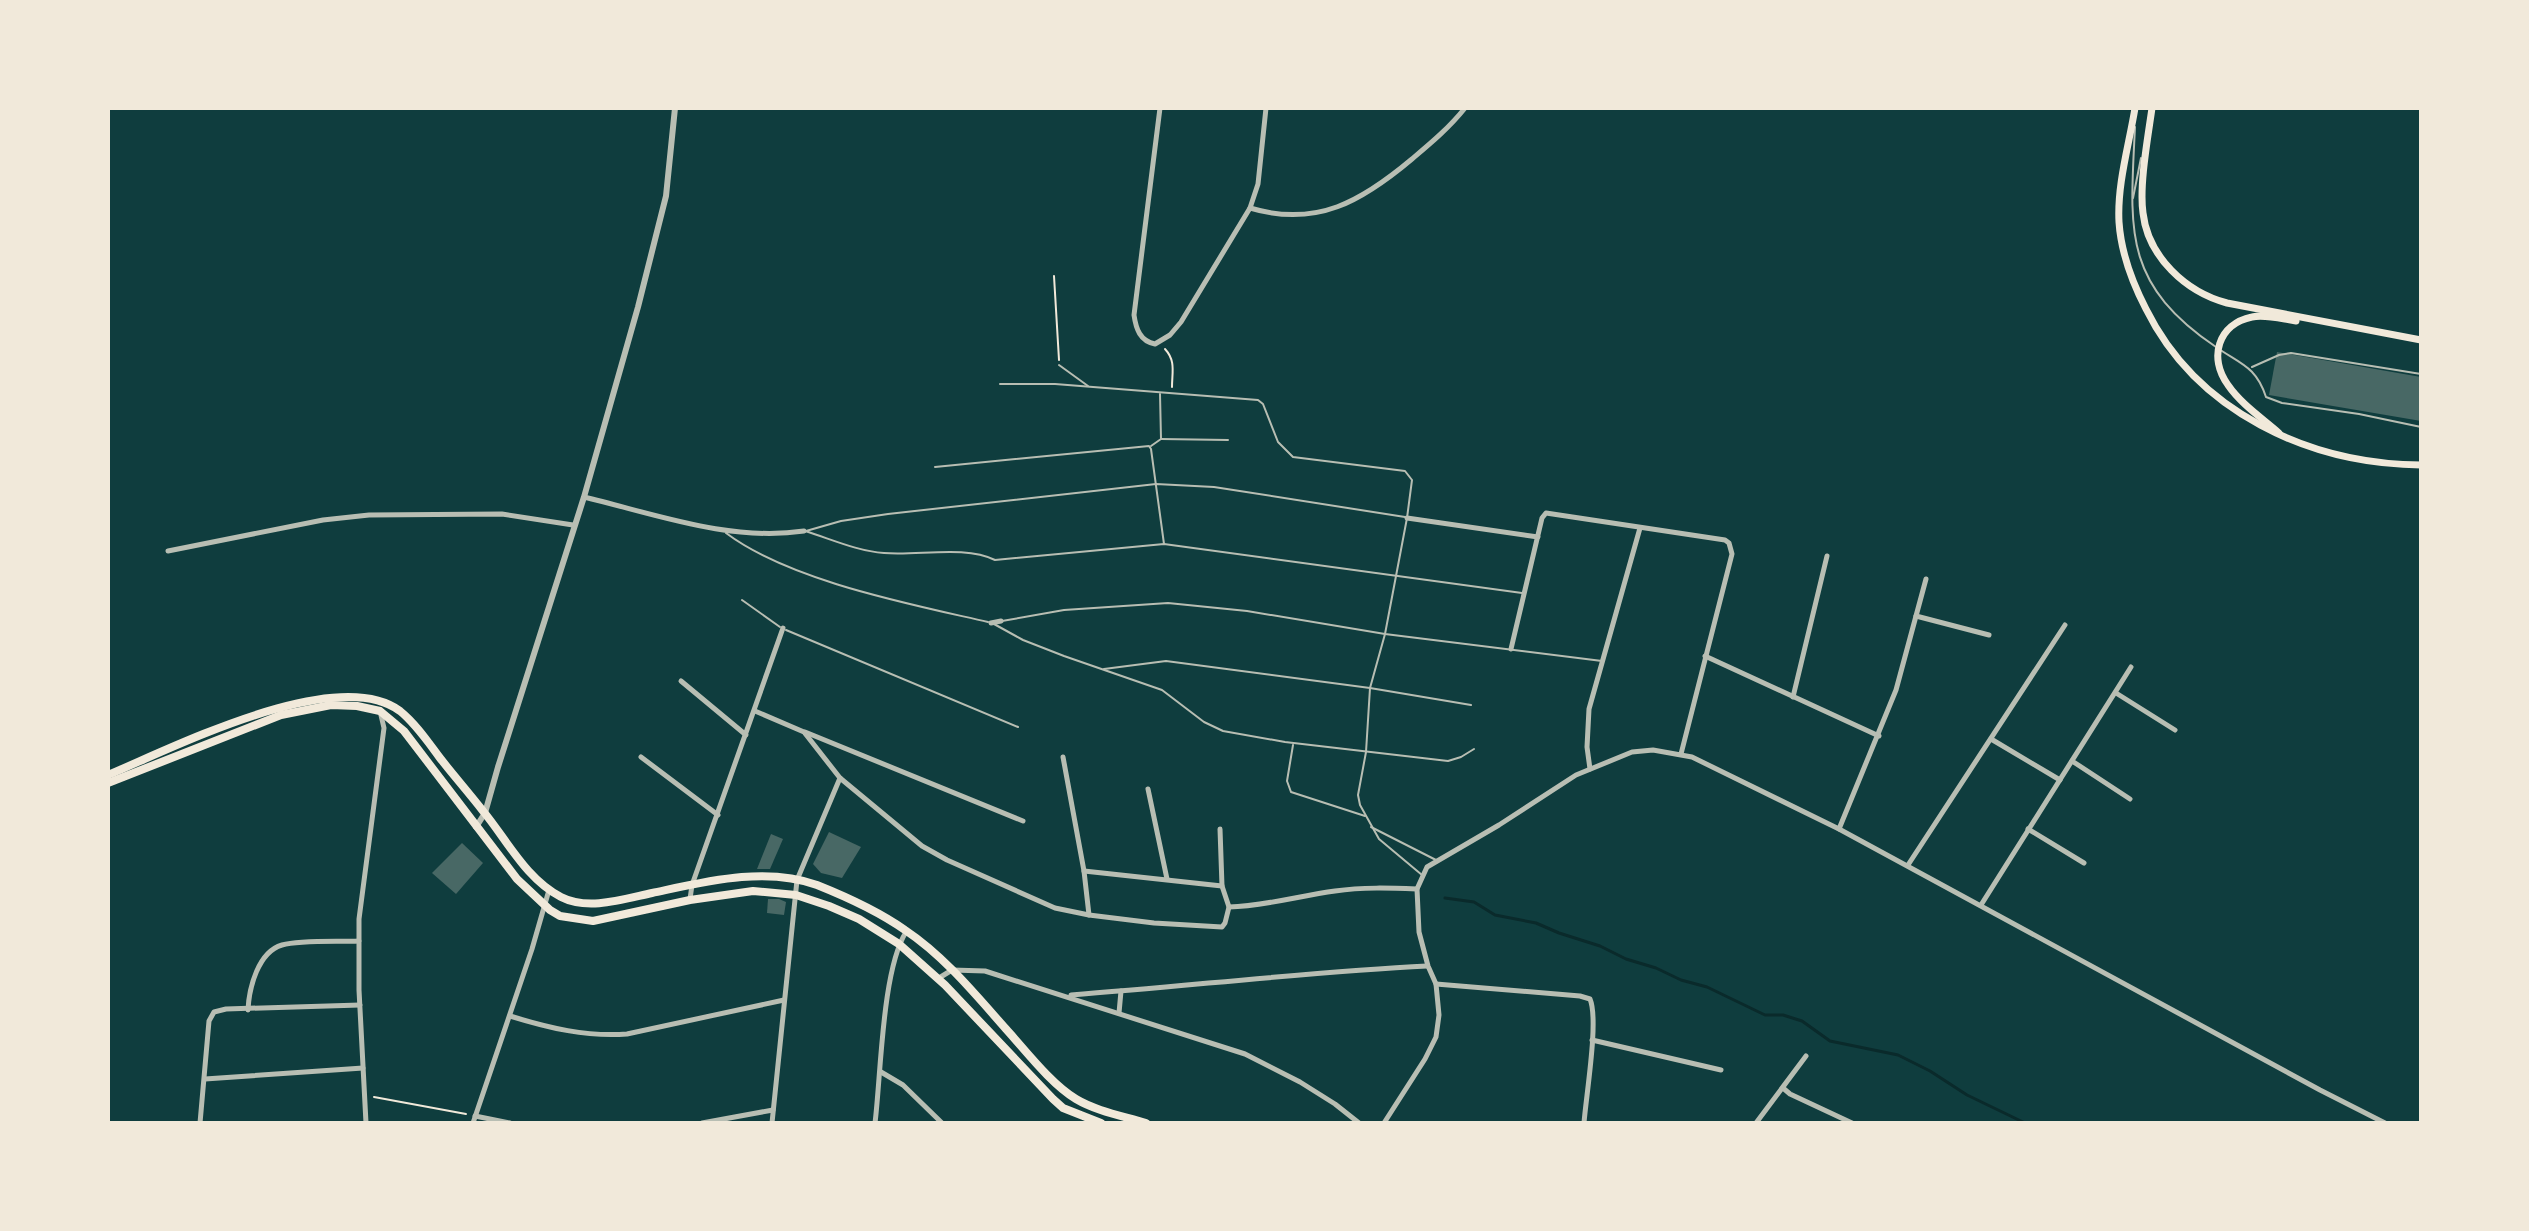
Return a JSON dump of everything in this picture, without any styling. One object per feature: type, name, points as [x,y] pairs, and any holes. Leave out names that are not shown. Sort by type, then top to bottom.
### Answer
[{"type":"main road","points":[[2136,108],[2121,189],[2119,221],[2124,253],[2141,300],[2162,337],[2197,379],[2241,415],[2263,428],[2305,447],[2344,458],[2421,464]]},
{"type":"main road","points":[[2151,110],[2143,215],[2152,242],[2171,270],[2209,298],[2421,340]]},
{"type":"main road","points":[[2284,437],[2233,392],[2218,366],[2218,348],[2224,332],[2240,321],[2259,316],[2357,329]]},
{"type":"main road","points":[[108,775],[269,711],[316,699],[356,697],[377,701],[400,711],[413,723],[520,859],[549,890],[565,899],[589,903],[621,900],[749,877],[797,880],[844,896],[907,931],[952,970],[1074,1098],[1146,1123]]},
{"type":"main road","points":[[108,783],[281,715],[331,705],[380,711],[404,731],[475,828],[517,879],[544,906],[560,916],[593,921],[690,900],[753,891],[796,895],[859,919],[899,944],[938,978],[1063,1108],[1101,1123]]},
{"type":"main road","points":[[1086,1117],[1090,1106]]},
{"type":"street","points":[[475,828],[485,813],[584,497],[638,307],[666,196],[675,108]]},
{"type":"street","points":[[1160,108],[1134,315],[1137,329],[1151,343],[1159,343],[1181,322],[1250,208],[1258,184],[1266,108]]},
{"type":"street","points":[[1250,208],[1275,214],[1299,215],[1350,203],[1402,168],[1451,125],[1465,108]]},
{"type":"street","points":[[584,497],[723,531],[775,535],[804,531]]},
{"type":"street","points":[[1511,649],[1544,515],[1550,512],[1725,540],[1732,548],[1732,554],[1681,754]]},
{"type":"street","points":[[168,551],[323,520],[369,515],[502,514],[573,525]]},
{"type":"street","points":[[1407,518],[1538,537]]},
{"type":"street","points":[[1590,769],[1587,747],[1589,709],[1640,528]]},
{"type":"street","points":[[1793,697],[1827,556]]},
{"type":"street","points":[[1839,829],[1896,690],[1926,579]]},
{"type":"street","points":[[1916,616],[1989,635]]},
{"type":"street","points":[[991,623],[1001,621]]},
{"type":"street","points":[[1908,865],[2065,625]]},
{"type":"street","points":[[690,900],[692,885],[783,628]]},
{"type":"street","points":[[1705,656],[1879,736]]},
{"type":"street","points":[[1981,905],[2131,667]]},
{"type":"street","points":[[681,681],[746,735]]},
{"type":"street","points":[[2116,693],[2175,730]]},
{"type":"street","points":[[366,1123],[359,941],[362,887],[384,728],[380,711]]},
{"type":"street","points":[[755,711],[1023,821]]},
{"type":"street","points":[[384,728],[394,722]]},
{"type":"street","points":[[804,732],[840,778],[929,851],[1042,903],[1089,915],[1218,928],[1224,926],[1229,907],[1222,886],[1220,829]]},
{"type":"street","points":[[1991,739],[2060,780]]},
{"type":"street","points":[[1384,1123],[1436,1037],[1439,1015],[1436,984],[1419,932],[1417,889],[1427,867],[1576,775],[1632,752],[1653,750],[1692,757],[1839,829],[2385,1123]]},
{"type":"street","points":[[641,757],[718,815]]},
{"type":"street","points":[[1063,757],[1089,915]]},
{"type":"street","points":[[2072,761],[2130,799]]},
{"type":"street","points":[[772,1123],[797,880],[840,778]]},
{"type":"street","points":[[1148,789],[1167,879]]},
{"type":"street","points":[[2028,829],[2084,863]]},
{"type":"street","points":[[1084,871],[1222,886]]},
{"type":"street","points":[[1229,907],[1265,905],[1337,891],[1417,889]]},
{"type":"street","points":[[510,1123],[474,1120],[549,890]]},
{"type":"street","points":[[875,1123],[890,990],[899,944],[907,931]]},
{"type":"street","points":[[248,1010],[252,980],[274,948],[289,944],[359,941]]},
{"type":"street","points":[[1066,996],[1345,970],[1428,966]]},
{"type":"street","points":[[938,978],[952,970],[985,971],[1245,1054],[1300,1082],[1359,1123]]},
{"type":"street","points":[[1436,984],[1587,997],[1593,1005],[1584,1123]]},
{"type":"street","points":[[1119,1013],[1121,991]]},
{"type":"street","points":[[510,1016],[584,1035],[627,1034],[784,1000]]},
{"type":"street","points":[[200,1123],[210,1016],[218,1010],[360,1005]]},
{"type":"street","points":[[1592,1040],[1721,1070]]},
{"type":"street","points":[[1756,1123],[1806,1056]]},
{"type":"street","points":[[204,1079],[363,1068]]},
{"type":"street","points":[[881,1072],[903,1085],[942,1123]]},
{"type":"street","points":[[1783,1088],[1852,1123]]},
{"type":"street","points":[[702,1123],[773,1110]]},
{"type":"lane","points":[[2136,108],[2132,229],[2138,255],[2157,293],[2173,311],[2205,339],[2251,368],[2266,397],[2421,427]]},
{"type":"lane","points":[[2131,207],[2151,110]]},
{"type":"lane","points":[[2251,368],[2291,353],[2421,374]]},
{"type":"lane","points":[[1059,365],[1089,386]]},
{"type":"lane","points":[[1000,384],[1028,382],[1258,400],[1263,404],[1278,442],[1293,457],[1405,471],[1412,480],[1407,518],[1385,634],[1370,688],[1366,752],[1358,795],[1370,826],[1388,849],[1422,875]]},
{"type":"lane","points":[[1160,392],[1161,439]]},
{"type":"lane","points":[[935,467],[1151,449],[1161,439],[1228,440]]},
{"type":"lane","points":[[1151,449],[1164,544]]},
{"type":"lane","points":[[804,531],[841,521],[888,514],[1156,484],[1214,487],[1407,518]]},
{"type":"lane","points":[[723,531],[747,548],[811,574],[991,623],[1023,640],[1162,690],[1216,728],[1293,743],[1448,761],[1474,749]]},
{"type":"lane","points":[[804,531],[879,553],[977,553],[995,560],[1164,544],[1523,593]]},
{"type":"lane","points":[[742,600],[783,628],[1018,727]]},
{"type":"lane","points":[[1001,621],[1064,610],[1168,603],[1247,611],[1385,634],[1602,661]]},
{"type":"lane","points":[[1103,669],[1166,661],[1370,688],[1471,705]]},
{"type":"lane","points":[[1293,743],[1287,781],[1291,792],[1366,817]]},
{"type":"lane","points":[[1370,826],[1436,860]]},
{"type":"path","points":[[1054,276],[1059,365]]},
{"type":"path","points":[[1159,343],[1171,355],[1174,368],[1172,393]]},
{"type":"path","points":[[364,1095],[474,1120]]},
{"type":"building","points":[[2277,352],[2421,377],[2421,421],[2269,395]]},
{"type":"building","points":[[829,832],[861,847],[842,878],[821,873],[813,864]]},
{"type":"building","points":[[771,834],[783,839],[770,869],[757,869]]},
{"type":"building","points":[[462,843],[483,863],[456,894],[432,873]]},
{"type":"building","points":[[768,899],[786,902],[784,915],[767,913]]},
{"type":"waterway","points":[[1445,898],[1474,902],[1495,915],[1536,923],[1600,946],[1626,959],[1707,987],[1765,1015],[1783,1015],[1802,1021],[1830,1041],[1898,1055],[1967,1095],[2025,1123]]}]
